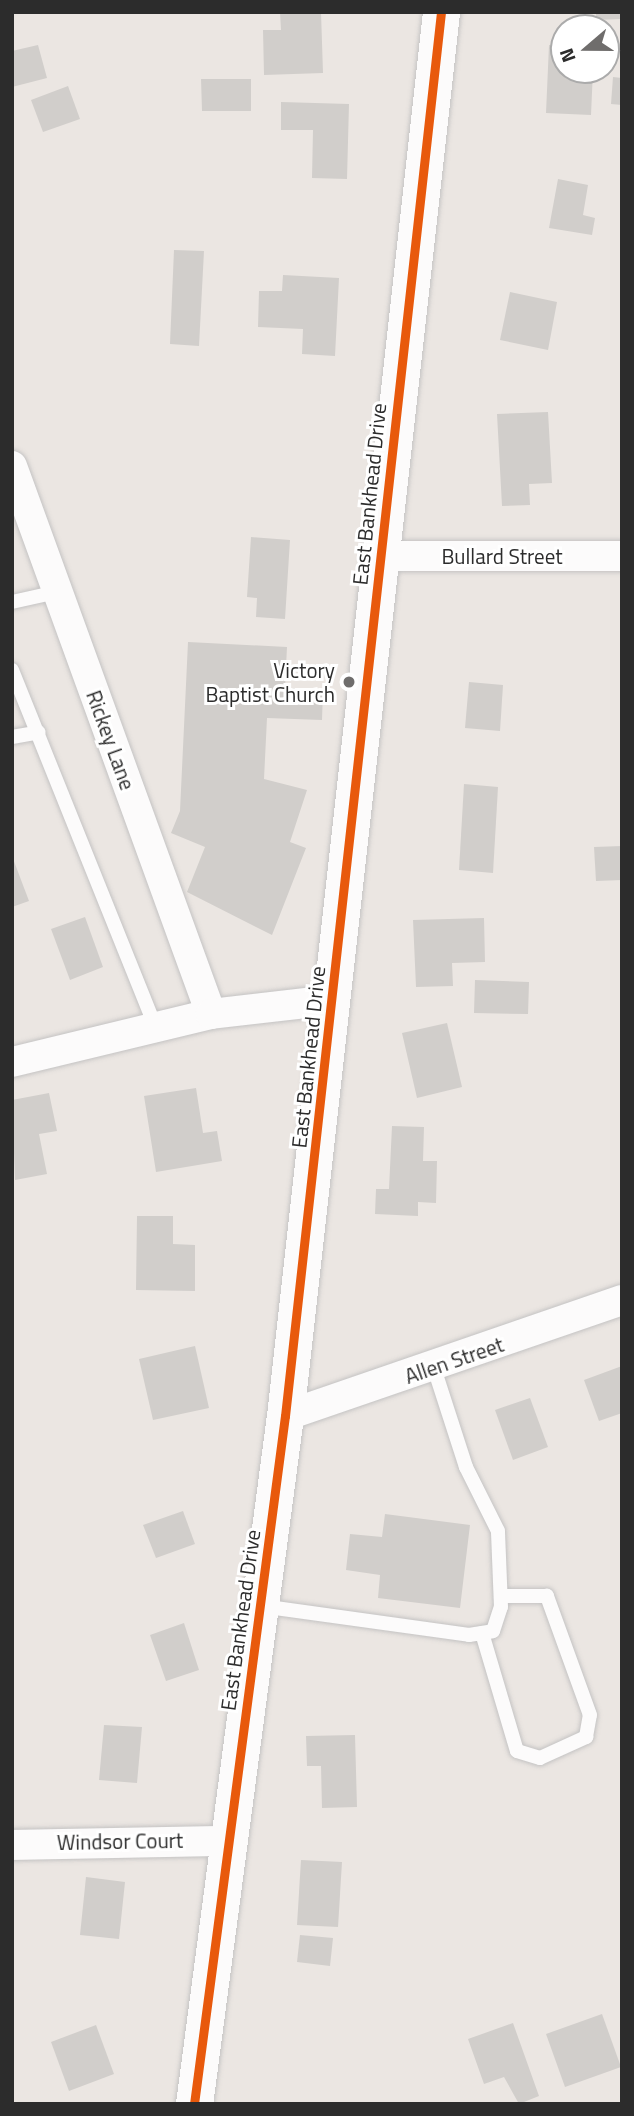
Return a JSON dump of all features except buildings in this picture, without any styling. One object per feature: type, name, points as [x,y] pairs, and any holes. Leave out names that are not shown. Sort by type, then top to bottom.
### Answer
[{"type":"street","name":"East Bankhead Drive","points":[[194,2104],[285,1416],[441,12]]},
{"type":"street","name":"Rickey Lane","points":[[12,466],[211,1014]]},
{"type":"street","name":"Bullard Street","points":[[381,556],[622,556]]},
{"type":"street","points":[[12,1062],[211,1014],[332,1000]]},
{"type":"street","name":"Allen Street","points":[[285,1416],[434,1368],[622,1300]]},
{"type":"street","name":"Windsor Court","points":[[12,1845],[229,1841]]},
{"type":"lane","points":[[12,602],[57,592]]},
{"type":"lane","points":[[12,670],[156,1027]]},
{"type":"lane","points":[[12,737],[39,732]]},
{"type":"lane","points":[[260,1605],[482,1633],[493,1631],[501,1596],[498,1531],[466,1467],[434,1368]]},
{"type":"lane","points":[[482,1633],[517,1751],[540,1758],[586,1737],[590,1715],[547,1596],[501,1596]]},
{"type":"cycle path","points":[[194,2104],[285,1416],[441,12]]},
{"type":"place","name":"Victory Baptist Church","points":[[349,682]]}]
